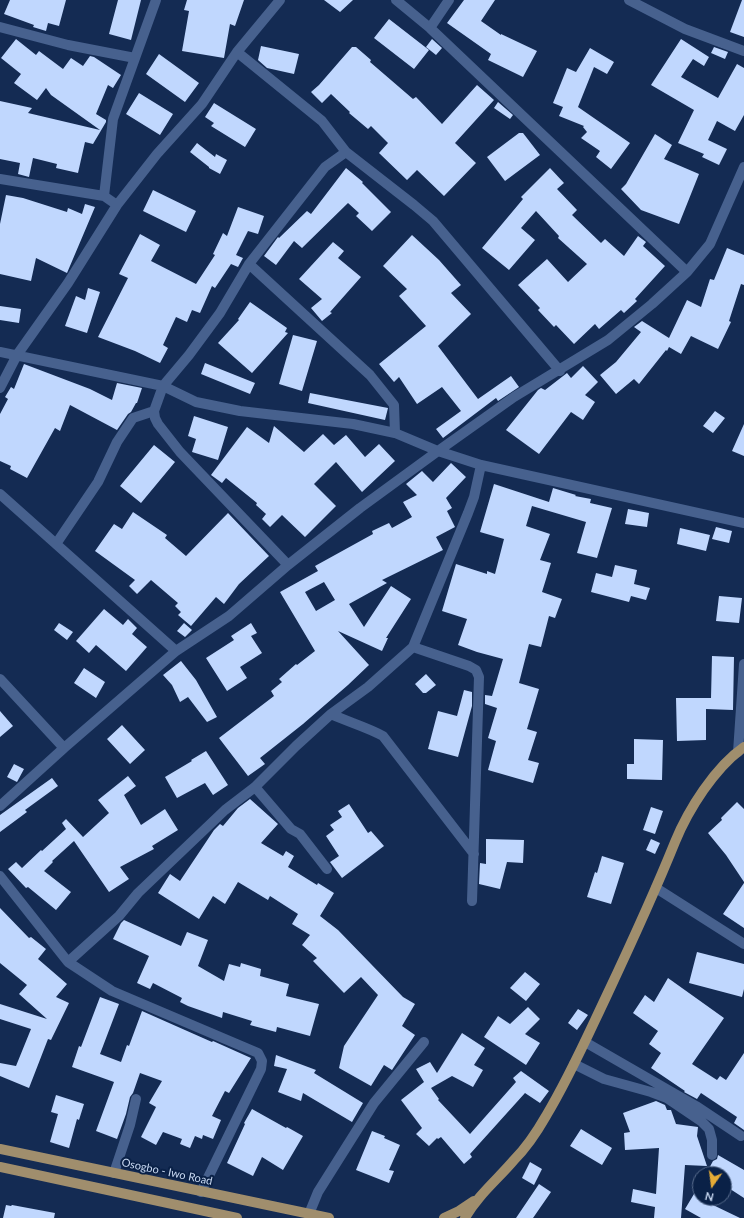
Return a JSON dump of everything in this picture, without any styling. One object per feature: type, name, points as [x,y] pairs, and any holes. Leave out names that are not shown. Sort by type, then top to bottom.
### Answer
[{"type":"main road","points":[[465,1218],[479,1198],[516,1159],[541,1124],[585,1042],[656,888],[683,823],[714,777],[741,750]]},
{"type":"main road","name":"Osogbo - Iwo Road","points":[[0,1149],[329,1218]]},
{"type":"main road","points":[[0,1167],[237,1218]]},
{"type":"main road","points":[[444,1218],[459,1211],[479,1198]]},
{"type":"street","points":[[104,196],[113,119],[156,0]]},
{"type":"street","points":[[0,388],[17,355],[68,283],[117,205],[157,154],[202,104],[237,52],[280,0]]},
{"type":"street","points":[[396,0],[430,28],[687,272]]},
{"type":"street","points":[[430,28],[449,0]]},
{"type":"street","points":[[629,0],[685,28],[744,51]]},
{"type":"street","points":[[0,27],[68,45],[135,58]]},
{"type":"street","points":[[237,52],[322,121],[346,152],[414,204],[433,221],[560,371]]},
{"type":"street","points":[[288,565],[180,452],[158,424],[154,411],[163,386],[189,355],[220,313],[250,264],[325,167],[346,152]]},
{"type":"street","points":[[0,806],[64,748],[176,651],[228,616],[288,565],[360,508],[514,397],[560,371],[608,340],[652,304],[687,272],[710,244],[744,167]]},
{"type":"street","points":[[0,179],[104,196],[117,205]]},
{"type":"street","points":[[250,264],[370,375],[394,405],[395,433]]},
{"type":"street","points":[[0,352],[163,386],[196,402],[233,409],[353,424],[395,433],[438,451],[481,465],[743,520]]},
{"type":"street","points":[[56,544],[98,482],[117,442],[133,418],[154,411]]},
{"type":"street","points":[[68,962],[119,916],[138,893],[225,810],[255,787],[331,714],[368,687],[412,647],[472,502],[481,465]]},
{"type":"street","points":[[0,494],[176,651]]},
{"type":"street","points":[[412,647],[469,666],[476,670],[479,677],[472,901]]},
{"type":"street","points":[[741,750],[744,664]]},
{"type":"street","points":[[0,679],[64,748]]},
{"type":"street","points":[[331,714],[351,723],[371,729],[383,736],[474,854]]},
{"type":"street","points":[[255,787],[291,829],[300,834],[327,869]]},
{"type":"street","points":[[0,876],[68,962],[112,991],[258,1053],[262,1061],[261,1069],[201,1192]]},
{"type":"street","points":[[656,888],[744,944]]},
{"type":"street","points":[[309,1214],[318,1192],[374,1103],[424,1042]]},
{"type":"street","points":[[585,1042],[696,1106],[741,1136]]},
{"type":"street","points":[[574,1064],[604,1079],[667,1098],[701,1121],[709,1129],[712,1140],[712,1156]]},
{"type":"street","points":[[114,1173],[130,1125],[136,1099]]},
{"type":"building","points":[[10,0],[66,0],[59,26],[48,23],[46,31],[4,14]]},
{"type":"building","points":[[118,0],[141,0],[131,40],[109,34]]},
{"type":"building","points":[[187,0],[244,0],[235,26],[230,24],[224,58],[182,51],[189,11],[184,10]]},
{"type":"building","points":[[324,0],[353,0],[340,12]]},
{"type":"building","points":[[464,0],[495,0],[481,21],[501,35],[537,51],[523,77],[488,60],[491,54],[447,23]]},
{"type":"building","points":[[742,0],[744,0],[744,37],[730,32]]},
{"type":"building","points":[[389,19],[429,50],[414,69],[374,38]]},
{"type":"building","points":[[16,39],[36,55],[39,51],[63,69],[71,58],[83,66],[90,56],[94,57],[121,75],[113,88],[108,85],[96,114],[106,120],[106,122],[93,144],[85,142],[78,173],[56,168],[57,164],[33,158],[29,177],[18,174],[20,163],[0,159],[0,101],[32,108],[28,113],[100,130],[51,95],[46,88],[37,100],[14,83],[21,74],[1,58]]},
{"type":"building","points":[[432,39],[442,48],[436,55],[426,47]]},
{"type":"building","points":[[681,39],[709,57],[704,66],[693,59],[681,77],[718,98],[737,64],[744,68],[744,115],[735,131],[717,121],[708,140],[727,149],[719,165],[702,157],[704,154],[678,143],[694,110],[651,85]]},
{"type":"building","points":[[261,46],[299,54],[294,74],[267,68],[258,60]]},
{"type":"building","points":[[352,47],[356,47],[371,60],[370,62],[413,99],[416,97],[442,124],[477,85],[494,100],[455,143],[476,163],[444,196],[417,170],[407,180],[379,153],[388,143],[371,126],[368,129],[349,113],[350,112],[331,94],[322,103],[311,92]]},
{"type":"building","points":[[714,47],[728,52],[725,59],[711,53]]},
{"type":"building","points":[[590,48],[614,62],[607,74],[594,67],[578,107],[630,143],[611,169],[596,157],[600,151],[581,138],[587,132],[583,127],[584,126],[559,116],[563,107],[553,103],[567,68],[576,72]]},
{"type":"building","points":[[159,54],[199,83],[185,102],[146,74]]},
{"type":"building","points":[[139,93],[173,114],[160,135],[126,114]]},
{"type":"building","points":[[498,102],[513,115],[510,119],[494,108]]},
{"type":"building","points":[[214,103],[256,129],[245,147],[211,126],[214,123],[205,117]]},
{"type":"building","points":[[519,133],[523,133],[540,155],[505,181],[487,157]]},
{"type":"building","points":[[655,134],[672,145],[664,159],[699,174],[679,224],[641,210],[621,189],[626,184]]},
{"type":"building","points":[[197,143],[215,157],[216,154],[227,160],[220,174],[209,168],[190,152]]},
{"type":"building","points":[[346,168],[363,182],[362,183],[391,212],[372,231],[356,216],[359,213],[348,203],[302,248],[294,241],[276,265],[264,256],[278,237],[279,238],[307,211],[311,214]]},
{"type":"building","points":[[550,168],[564,183],[557,189],[577,210],[572,215],[601,243],[605,239],[624,256],[638,236],[646,242],[643,246],[665,266],[635,299],[637,301],[624,313],[621,310],[599,329],[595,324],[574,344],[556,325],[554,327],[538,310],[540,308],[518,285],[547,259],[568,282],[587,264],[558,238],[559,236],[536,211],[521,228],[535,240],[509,270],[482,248],[523,199],[521,197]]},
{"type":"building","points":[[153,190],[196,211],[186,232],[143,211]]},
{"type":"building","points":[[6,195],[23,198],[67,212],[68,208],[82,214],[85,204],[95,207],[67,273],[36,258],[31,281],[0,274],[0,224]]},
{"type":"building","points":[[238,207],[264,216],[258,234],[248,231],[236,255],[243,258],[238,267],[231,264],[215,288],[212,286],[200,313],[192,310],[187,322],[176,317],[163,345],[168,348],[160,363],[135,351],[98,337],[128,278],[119,274],[140,234],[160,245],[151,261],[196,284],[215,255],[213,254],[223,233],[227,236]]},
{"type":"building","points":[[412,235],[439,260],[461,285],[451,293],[471,314],[438,346],[478,399],[511,376],[519,387],[498,401],[496,398],[443,438],[436,429],[461,411],[442,387],[417,404],[399,377],[394,382],[379,364],[426,326],[399,296],[407,289],[383,266]]},
{"type":"building","points":[[333,242],[344,251],[338,258],[361,277],[330,312],[332,313],[322,321],[311,308],[322,299],[299,279]]},
{"type":"building","points":[[727,248],[744,255],[744,285],[741,284],[729,321],[731,322],[718,349],[691,336],[681,354],[669,347],[639,384],[634,379],[616,394],[600,375],[616,362],[641,332],[634,327],[642,321],[669,338],[687,300],[701,307],[710,279],[714,280]]},
{"type":"building","points":[[88,288],[100,292],[87,333],[65,326],[76,296],[85,300]]},
{"type":"building","points":[[250,302],[287,328],[285,332],[288,333],[252,373],[218,343],[239,320],[238,319]]},
{"type":"building","points":[[0,306],[21,309],[19,323],[0,320]]},
{"type":"building","points":[[293,335],[317,341],[302,391],[279,384]]},
{"type":"building","points":[[205,363],[255,383],[250,394],[201,374]]},
{"type":"building","points":[[24,364],[90,389],[112,400],[117,383],[142,388],[137,403],[117,430],[70,405],[60,431],[55,428],[27,478],[10,469],[11,466],[0,461],[0,414],[8,399],[5,397],[11,387],[14,389]]},
{"type":"building","points":[[583,366],[598,382],[585,395],[595,402],[583,420],[571,412],[539,454],[506,430],[538,390],[541,388],[545,390],[567,373],[571,378]]},
{"type":"building","points":[[310,393],[388,408],[385,420],[308,403]]},
{"type":"building","points":[[715,411],[725,418],[713,433],[703,426]]},
{"type":"building","points":[[194,416],[228,427],[218,460],[192,452],[196,439],[188,436]]},
{"type":"building","points":[[744,424],[744,456],[732,451]]},
{"type":"building","points":[[274,426],[304,452],[323,434],[334,445],[346,435],[365,457],[379,444],[395,461],[362,492],[336,462],[314,484],[336,506],[305,537],[282,515],[270,527],[262,519],[266,514],[256,505],[257,503],[226,478],[222,483],[211,475],[247,427],[269,443]]},
{"type":"building","points":[[154,445],[175,462],[141,503],[120,486]]},
{"type":"building","points":[[451,463],[466,477],[446,498],[452,508],[447,511],[455,527],[436,537],[443,550],[382,580],[387,583],[349,604],[364,627],[391,586],[411,599],[386,638],[388,638],[382,651],[338,631],[369,665],[303,724],[260,758],[265,764],[248,776],[219,738],[274,696],[271,691],[282,682],[279,679],[296,664],[297,665],[315,651],[280,592],[318,571],[315,566],[373,534],[372,531],[389,523],[392,528],[412,517],[403,502],[417,495],[406,484],[422,471],[433,482]],"holes":[[[324,582],[335,600],[316,611],[305,592]]]},
{"type":"building","points":[[494,484],[549,502],[553,488],[576,495],[575,496],[591,499],[590,503],[612,508],[597,558],[577,553],[586,522],[532,506],[526,526],[550,534],[540,560],[551,563],[542,592],[562,599],[555,618],[549,616],[541,647],[529,644],[519,683],[539,689],[527,729],[537,732],[528,760],[539,763],[533,783],[488,770],[496,741],[488,738],[497,708],[485,704],[485,695],[492,696],[503,659],[458,645],[467,619],[442,611],[456,564],[487,574],[487,571],[495,574],[504,539],[480,532]]},
{"type":"building","points":[[628,509],[649,513],[647,527],[625,524]]},
{"type":"building","points":[[133,512],[167,535],[165,538],[186,556],[228,513],[269,556],[239,584],[224,604],[216,597],[191,626],[178,615],[181,612],[175,606],[178,603],[151,580],[137,594],[129,586],[135,580],[95,551],[114,524],[122,529]]},
{"type":"building","points":[[716,527],[732,531],[729,543],[712,539]]},
{"type":"building","points":[[680,528],[710,535],[706,551],[677,544]]},
{"type":"building","points":[[615,565],[637,570],[634,584],[650,588],[646,600],[631,596],[629,602],[591,592],[596,573],[612,577]]},
{"type":"building","points":[[719,596],[742,598],[739,623],[716,621]]},
{"type":"building","points":[[104,609],[123,625],[128,619],[137,628],[132,634],[147,647],[126,671],[96,645],[89,653],[76,641]]},
{"type":"building","points":[[59,623],[73,632],[67,640],[54,630]]},
{"type":"building","points":[[184,623],[192,630],[185,637],[177,631]]},
{"type":"building","points":[[251,623],[257,633],[251,636],[262,653],[240,667],[247,678],[227,691],[206,658],[234,640],[231,636]]},
{"type":"building","points":[[712,656],[734,657],[733,710],[706,709],[706,740],[677,741],[676,698],[711,698]]},
{"type":"building","points":[[181,661],[196,680],[217,717],[207,722],[188,697],[180,702],[172,685],[163,675]]},
{"type":"building","points":[[84,668],[105,682],[96,698],[74,683]]},
{"type":"building","points":[[426,674],[436,685],[426,693],[423,693],[415,684]]},
{"type":"building","points":[[464,690],[472,692],[472,706],[458,757],[428,749],[438,711],[457,716]]},
{"type":"building","points":[[0,711],[13,726],[0,737]]},
{"type":"building","points":[[122,725],[145,750],[130,764],[107,739]]},
{"type":"building","points":[[634,739],[663,740],[662,780],[627,779],[627,764],[634,764]]},
{"type":"building","points":[[206,751],[228,785],[213,795],[205,783],[177,798],[165,777]]},
{"type":"building","points":[[14,764],[24,769],[17,782],[7,777]]},
{"type":"building","points":[[128,776],[136,786],[124,795],[141,825],[165,809],[178,830],[152,846],[154,849],[120,867],[129,879],[109,892],[74,841],[52,861],[53,862],[44,871],[71,892],[56,910],[28,887],[26,888],[8,869],[16,862],[22,868],[41,850],[42,851],[66,829],[62,823],[66,819],[83,837],[109,813],[98,800]]},
{"type":"building","points":[[52,778],[58,786],[25,810],[27,812],[0,832],[0,815]]},
{"type":"building","points":[[250,799],[278,824],[261,843],[283,856],[286,851],[294,856],[288,867],[317,885],[318,883],[334,893],[320,916],[338,930],[403,997],[415,1004],[402,1026],[415,1035],[392,1070],[384,1065],[371,1086],[339,1068],[344,1046],[378,995],[361,977],[344,993],[313,961],[317,958],[302,945],[310,935],[292,924],[298,914],[270,896],[268,900],[238,882],[225,904],[213,896],[199,919],[158,893],[170,874],[180,881],[214,830],[220,824],[223,826],[238,808]]},
{"type":"building","points":[[737,802],[744,809],[744,882],[726,855],[708,833],[722,820],[721,818]]},
{"type":"building","points":[[349,804],[368,833],[371,831],[384,846],[342,878],[330,862],[339,856],[326,836],[334,830],[330,825],[342,817],[338,811]]},
{"type":"building","points":[[651,807],[663,811],[655,834],[643,830]]},
{"type":"building","points":[[486,839],[524,840],[523,863],[507,862],[500,889],[479,884],[480,863],[486,864]]},
{"type":"building","points":[[651,839],[660,843],[655,854],[646,850]]},
{"type":"building","points":[[602,856],[624,863],[611,904],[587,897]]},
{"type":"building","points":[[744,883],[744,928],[723,914]]},
{"type":"building","points":[[0,908],[29,938],[31,937],[46,949],[38,959],[67,984],[56,997],[69,1003],[51,1040],[48,1039],[29,1088],[0,1076],[0,1063],[16,1066],[31,1029],[0,1019],[0,1004],[47,1019],[19,994],[27,985],[0,963]]},
{"type":"building","points":[[124,920],[181,946],[187,932],[208,940],[198,966],[224,981],[229,964],[240,967],[241,963],[261,969],[260,976],[289,984],[286,996],[319,1004],[310,1036],[277,1027],[276,1032],[250,1025],[252,1021],[223,1012],[222,1018],[180,1002],[182,998],[153,983],[150,989],[137,983],[149,956],[113,939]]},
{"type":"building","points":[[697,952],[744,964],[744,989],[742,997],[689,983]]},
{"type":"building","points":[[525,972],[540,984],[526,1001],[510,988]]},
{"type":"building","points":[[668,978],[724,1018],[692,1064],[717,1080],[720,1076],[726,1080],[744,1053],[744,1130],[734,1123],[737,1117],[701,1093],[697,1099],[684,1092],[685,1091],[651,1068],[661,1053],[649,1044],[658,1031],[633,1013],[645,995],[654,1002]]},
{"type":"building","points":[[100,997],[119,1004],[100,1054],[121,1062],[127,1045],[129,1046],[142,1011],[251,1058],[229,1093],[225,1091],[212,1116],[221,1120],[213,1139],[203,1135],[202,1139],[195,1136],[190,1148],[180,1144],[182,1139],[163,1132],[156,1145],[141,1137],[156,1107],[149,1103],[162,1081],[140,1073],[133,1093],[130,1097],[126,1114],[117,1139],[96,1131],[114,1082],[72,1067],[79,1046],[81,1047]]},
{"type":"building","points":[[528,1007],[540,1019],[525,1034],[540,1043],[526,1065],[484,1037],[498,1016],[510,1024]]},
{"type":"building","points":[[578,1009],[588,1015],[577,1030],[568,1023]]},
{"type":"building","points":[[462,1033],[485,1048],[474,1065],[483,1070],[473,1087],[452,1076],[431,1088],[439,1099],[438,1100],[470,1134],[516,1082],[513,1078],[521,1071],[549,1091],[540,1103],[525,1093],[470,1154],[472,1157],[464,1164],[441,1137],[438,1139],[437,1138],[429,1146],[416,1134],[422,1128],[401,1100],[424,1082],[416,1069],[430,1062],[437,1073]]},
{"type":"building","points":[[276,1055],[316,1070],[314,1073],[363,1103],[352,1122],[303,1093],[301,1101],[278,1092],[287,1069],[274,1066]]},
{"type":"building","points":[[56,1095],[84,1104],[79,1120],[77,1119],[69,1148],[50,1142],[58,1114],[51,1112]]},
{"type":"building","points":[[656,1101],[665,1105],[667,1110],[671,1110],[676,1124],[698,1127],[697,1136],[707,1166],[685,1165],[681,1218],[654,1218],[655,1207],[631,1202],[633,1189],[656,1194],[659,1148],[625,1150],[624,1133],[630,1132],[623,1113]]},
{"type":"building","points":[[252,1109],[303,1136],[283,1170],[262,1157],[253,1176],[227,1163],[245,1124],[244,1123]]},
{"type":"building","points":[[581,1129],[612,1148],[602,1165],[570,1146]]},
{"type":"building","points":[[372,1131],[385,1136],[384,1138],[400,1145],[389,1170],[394,1171],[389,1183],[356,1170]]},
{"type":"building","points":[[718,1155],[744,1170],[744,1198],[732,1190],[732,1166],[710,1166],[713,1161],[717,1159]]},
{"type":"building","points":[[530,1162],[542,1169],[534,1185],[522,1178]]},
{"type":"building","points":[[539,1184],[551,1192],[533,1218],[516,1218]]},
{"type":"building","points":[[692,1197],[692,1206],[715,1206],[740,1218],[701,1218],[685,1209]]},
{"type":"building","points":[[6,1205],[55,1213],[54,1218],[3,1218]]}]
